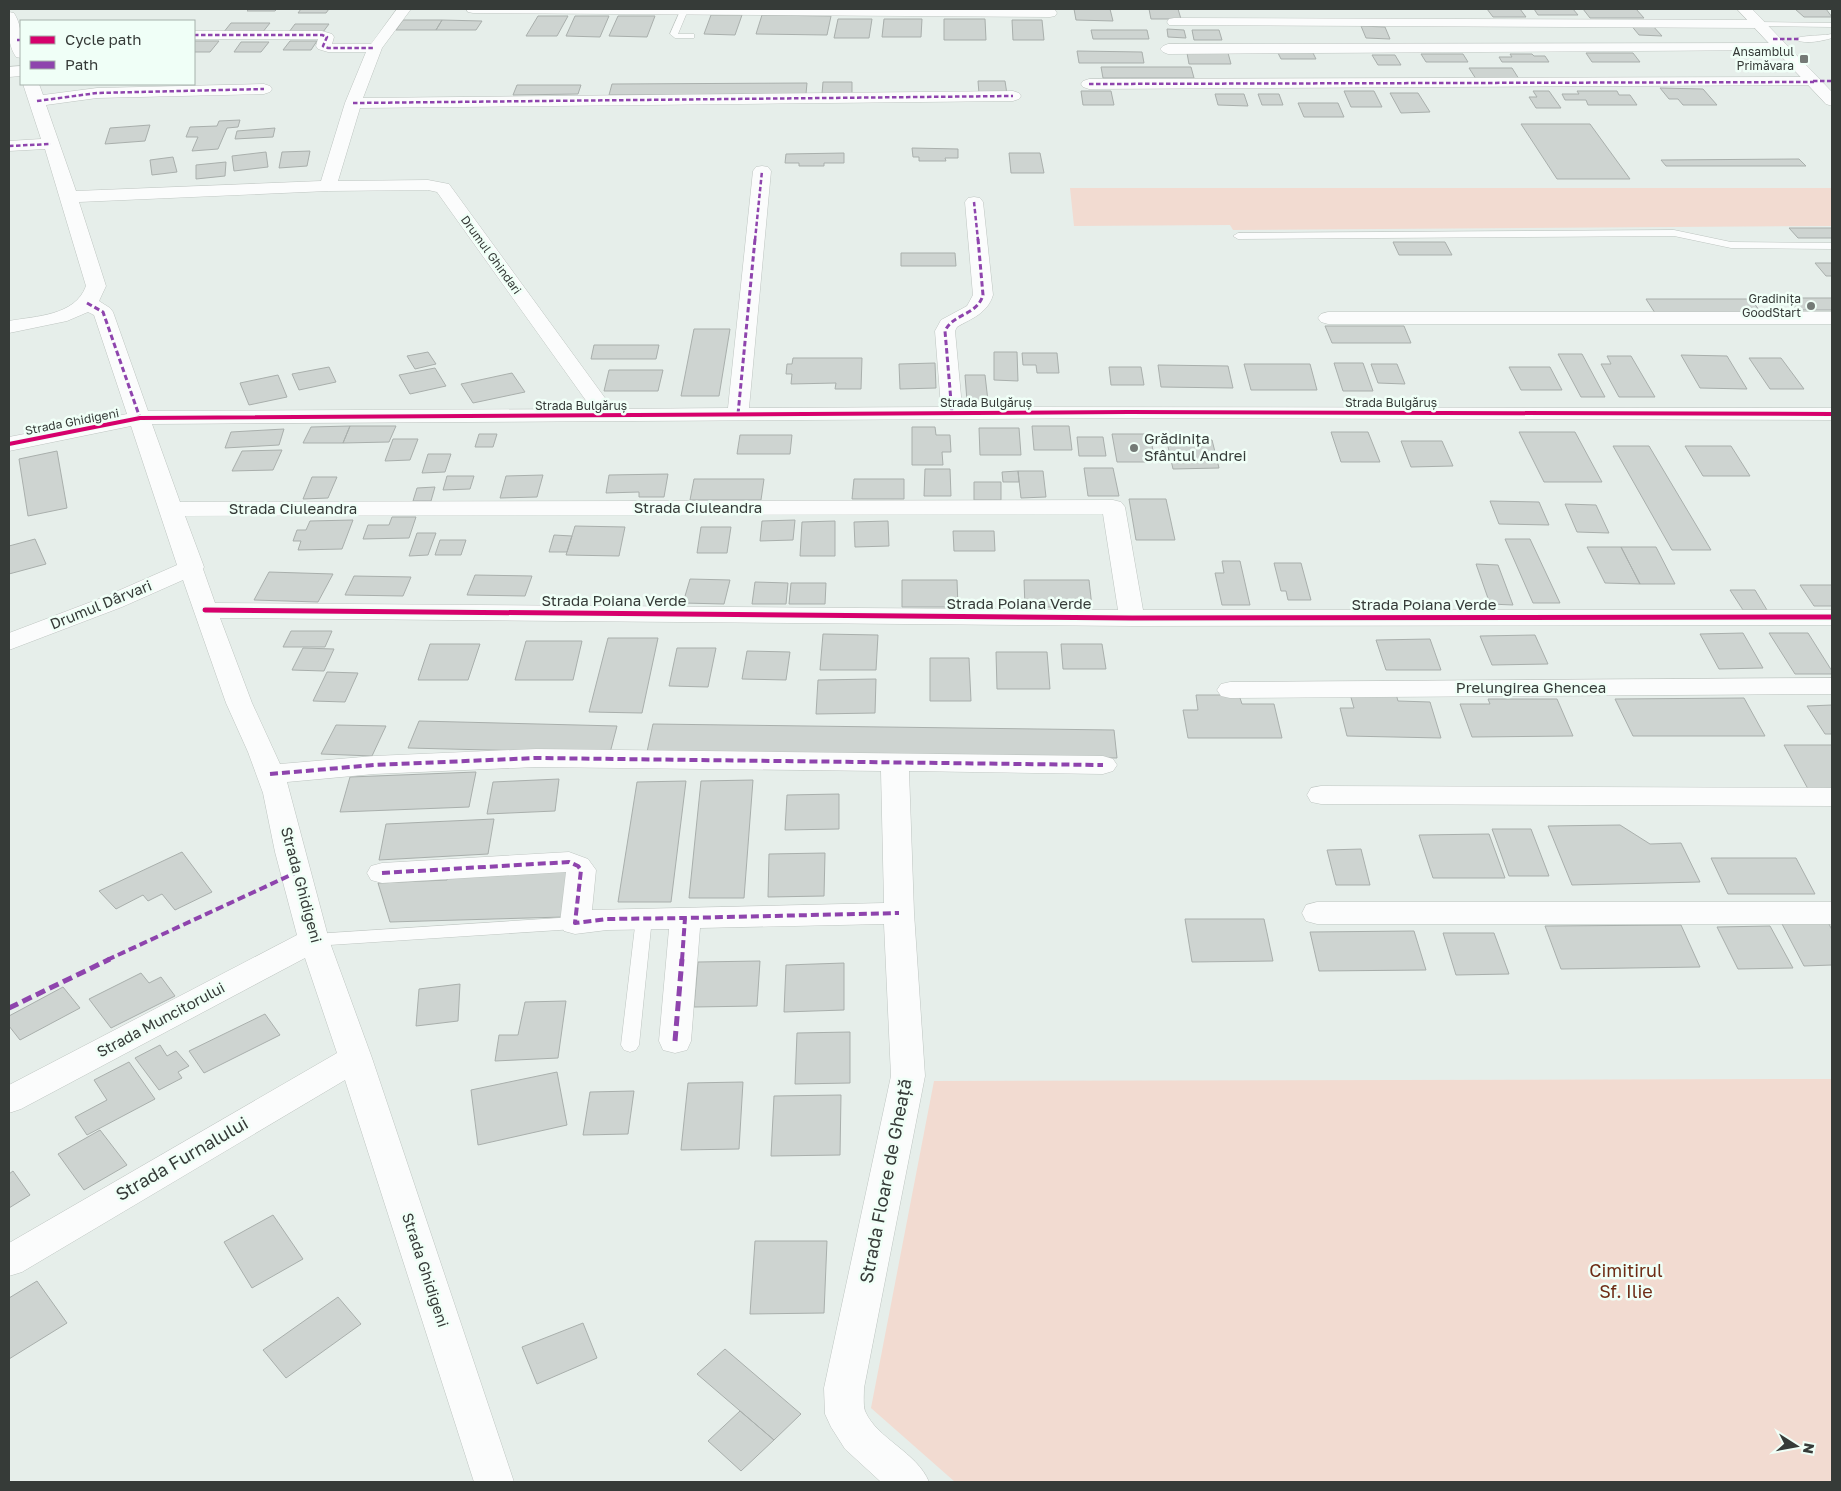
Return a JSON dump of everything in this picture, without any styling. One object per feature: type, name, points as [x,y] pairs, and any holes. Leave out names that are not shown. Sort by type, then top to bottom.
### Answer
[{"type":"street","points":[[328,186],[353,102],[375,48],[404,9]]},
{"type":"street","points":[[472,9],[1050,13]]},
{"type":"street","points":[[1744,9],[1832,101]]},
{"type":"street","points":[[9,16],[17,42]]},
{"type":"street","points":[[1174,22],[1758,24]]},
{"type":"street","points":[[195,36],[322,35],[327,37],[323,46],[328,48],[375,48]]},
{"type":"street","points":[[1168,49],[1777,43],[1799,39]]},
{"type":"street","points":[[1089,84],[1832,81]]},
{"type":"street","points":[[9,328],[69,314],[88,303],[95,296],[96,286],[69,197],[31,85]]},
{"type":"street","points":[[37,101],[105,92],[264,88]]},
{"type":"street","points":[[353,102],[1013,96]]},
{"type":"street","points":[[9,146],[51,144]]},
{"type":"street","points":[[738,414],[762,171]]},
{"type":"street","name":"Drumul Ghindari","points":[[69,197],[328,186],[428,185],[443,188],[607,415]]},
{"type":"street","points":[[952,413],[945,331],[948,324],[973,312],[979,306],[983,295],[974,202]]},
{"type":"street","points":[[88,303],[104,312],[140,418]]},
{"type":"street","points":[[1328,318],[1832,318]]},
{"type":"street","name":"Strada Bulgăruș","points":[[140,418],[952,413],[1832,414]]},
{"type":"street","name":"Strada Ghidigeni","points":[[9,444],[140,418],[205,610],[277,793],[290,852],[314,940],[355,1058],[494,1482]]},
{"type":"street","name":"Strada Ciuleandra","points":[[172,509],[1113,508],[1126,618]]},
{"type":"street","name":"Drumul Dârvari","points":[[9,642],[113,602],[192,567]]},
{"type":"street","name":"Strada Poiana Verde","points":[[205,610],[1126,618],[1832,616]]},
{"type":"street","name":"Prelungirea Ghencea","points":[[1230,690],[1832,686]]},
{"type":"street","points":[[270,774],[374,765],[536,758],[1103,764]]},
{"type":"street","name":"Strada Floare de Gheață","points":[[895,762],[899,913],[908,1076],[844,1388],[845,1414],[860,1436],[909,1482]]},
{"type":"street","points":[[1321,795],[1832,797]]},
{"type":"street","points":[[382,873],[569,862],[578,866],[581,870],[575,923],[644,918],[899,913]]},
{"type":"street","points":[[1317,913],[1832,913]]},
{"type":"street","points":[[675,1041],[685,918]]},
{"type":"street","name":"Strada Muncitorului","points":[[9,1100],[314,940]]},
{"type":"street","name":"Strada Furnalului","points":[[9,1261],[355,1058]]},
{"type":"lane","points":[[684,10],[674,34],[675,36],[691,36]]},
{"type":"lane","points":[[1758,24],[1832,25]]},
{"type":"lane","points":[[1799,39],[1818,39],[1832,36]]},
{"type":"lane","points":[[1238,236],[1674,234],[1731,245],[1832,246]]},
{"type":"lane","points":[[630,1045],[644,918]]},
{"type":"lane","points":[[314,940],[575,923]]},
{"type":"green space","points":[[1070,188],[1832,188],[1832,226],[1233,230],[1230,225],[1074,226]]},
{"type":"green space","name":"Cimitirul Sf. Ilie","points":[[1832,1079],[1832,1482],[955,1482],[871,1408],[934,1081]]},
{"type":"building","points":[[249,9],[277,9],[275,11],[247,11]]},
{"type":"building","points":[[301,9],[329,9],[326,13],[298,13]]},
{"type":"building","points":[[1074,9],[1110,9],[1113,21],[1076,20]]},
{"type":"building","points":[[1149,9],[1178,9],[1181,19],[1151,19]]},
{"type":"building","points":[[1487,9],[1520,9],[1526,17],[1493,17]]},
{"type":"building","points":[[1534,9],[1573,9],[1578,15],[1538,15]]},
{"type":"building","points":[[1583,9],[1636,9],[1644,18],[1590,18]]},
{"type":"building","points":[[1795,9],[1826,9],[1832,17],[1804,17]]},
{"type":"building","points":[[711,15],[742,15],[735,35],[704,34]]},
{"type":"building","points":[[762,15],[831,16],[827,35],[756,34]]},
{"type":"building","points":[[538,16],[568,16],[557,36],[526,36]]},
{"type":"building","points":[[575,16],[609,16],[600,37],[566,36]]},
{"type":"building","points":[[618,16],[655,16],[647,37],[609,36]]},
{"type":"building","points":[[838,19],[872,19],[869,38],[834,38]]},
{"type":"building","points":[[884,19],[922,19],[921,37],[882,37]]},
{"type":"building","points":[[944,19],[985,19],[986,40],[944,40]]},
{"type":"building","points":[[403,20],[442,20],[436,30],[396,30]]},
{"type":"building","points":[[442,20],[482,21],[476,30],[436,30]]},
{"type":"building","points":[[1012,20],[1042,20],[1044,40],[1013,40]]},
{"type":"building","points":[[231,23],[270,23],[262,33],[223,33]]},
{"type":"building","points":[[295,24],[329,24],[323,32],[289,32]]},
{"type":"building","points":[[1630,24],[1652,25],[1662,36],[1639,35]]},
{"type":"building","points":[[1361,26],[1385,27],[1390,39],[1366,38]]},
{"type":"building","points":[[1167,29],[1184,30],[1186,38],[1168,37]]},
{"type":"building","points":[[1091,30],[1147,30],[1149,39],[1093,39]]},
{"type":"building","points":[[1192,30],[1219,30],[1222,40],[1194,40]]},
{"type":"building","points":[[195,41],[219,41],[210,52],[195,52]]},
{"type":"building","points":[[290,41],[317,41],[311,50],[283,50]]},
{"type":"building","points":[[241,42],[269,42],[261,52],[234,52]]},
{"type":"building","points":[[1077,51],[1142,52],[1144,63],[1079,63]]},
{"type":"building","points":[[1277,51],[1312,51],[1316,59],[1281,59]]},
{"type":"building","points":[[1187,53],[1228,53],[1231,64],[1189,64]]},
{"type":"building","points":[[1586,53],[1633,53],[1640,62],[1592,62]]},
{"type":"building","points":[[1421,54],[1463,54],[1468,62],[1426,62]]},
{"type":"building","points":[[1510,54],[1545,56],[1549,62],[1502,62],[1499,57],[1512,57]]},
{"type":"building","points":[[1372,55],[1395,55],[1401,65],[1378,65]]},
{"type":"building","points":[[1101,67],[1191,67],[1194,78],[1103,78]]},
{"type":"building","points":[[1469,68],[1512,68],[1519,79],[1476,79]]},
{"type":"building","points":[[978,81],[1005,81],[1007,94],[979,94]]},
{"type":"building","points":[[823,82],[852,82],[852,94],[822,94]]},
{"type":"building","points":[[807,83],[806,94],[609,95],[612,84]]},
{"type":"building","points":[[517,85],[581,85],[578,94],[513,95]]},
{"type":"building","points":[[1660,88],[1703,89],[1717,105],[1683,105],[1678,99],[1669,99]]},
{"type":"building","points":[[1081,91],[1111,91],[1114,105],[1083,105]]},
{"type":"building","points":[[1344,91],[1374,91],[1382,107],[1351,107]]},
{"type":"building","points":[[1533,91],[1549,91],[1561,108],[1536,108],[1529,97],[1537,97]]},
{"type":"building","points":[[1577,91],[1617,91],[1619,95],[1630,95],[1637,105],[1588,105],[1586,100],[1565,100],[1562,94],[1579,94]]},
{"type":"building","points":[[1390,93],[1418,93],[1430,112],[1401,113]]},
{"type":"building","points":[[1215,94],[1244,94],[1248,106],[1218,105]]},
{"type":"building","points":[[1258,94],[1279,94],[1283,105],[1262,105]]},
{"type":"building","points":[[1298,103],[1338,103],[1344,117],[1304,117]]},
{"type":"building","points":[[240,120],[238,127],[227,128],[218,149],[192,151],[198,137],[186,137],[190,127],[217,126],[219,121]]},
{"type":"building","points":[[1521,124],[1590,124],[1630,179],[1557,179]]},
{"type":"building","points":[[150,125],[145,141],[105,144],[110,128]]},
{"type":"building","points":[[275,128],[273,137],[235,139],[237,131]]},
{"type":"building","points":[[912,148],[958,149],[958,158],[945,158],[946,161],[919,161],[919,157],[913,157]]},
{"type":"building","points":[[310,151],[307,166],[279,168],[282,152]]},
{"type":"building","points":[[266,152],[268,167],[234,171],[232,156]]},
{"type":"building","points":[[844,153],[844,163],[824,163],[824,166],[799,166],[799,163],[785,163],[786,154]]},
{"type":"building","points":[[1009,153],[1040,153],[1044,173],[1011,173]]},
{"type":"building","points":[[173,157],[177,172],[152,175],[150,160]]},
{"type":"building","points":[[1799,159],[1806,166],[1666,166],[1661,160]]},
{"type":"building","points":[[226,162],[225,176],[196,179],[196,165]]},
{"type":"building","points":[[1789,228],[1832,228],[1832,238],[1798,238]]},
{"type":"building","points":[[1393,242],[1445,242],[1452,255],[1399,255]]},
{"type":"building","points":[[901,253],[955,253],[956,266],[901,266]]},
{"type":"building","points":[[1815,263],[1832,263],[1832,276],[1826,276]]},
{"type":"building","name":"Gradinița GoodStart","points":[[1786,298],[1832,298],[1832,310],[1794,310]]},
{"type":"building","points":[[1646,299],[1751,299],[1762,314],[1655,313]]},
{"type":"building","points":[[1325,326],[1404,326],[1411,343],[1332,343]]},
{"type":"building","points":[[694,329],[730,329],[719,396],[681,396]]},
{"type":"building","points":[[594,345],[659,345],[656,359],[591,359]]},
{"type":"building","points":[[428,352],[436,364],[415,369],[407,356]]},
{"type":"building","points":[[994,352],[1017,352],[1018,381],[994,380]]},
{"type":"building","points":[[1022,353],[1057,353],[1059,373],[1037,373],[1036,365],[1023,365]]},
{"type":"building","points":[[1558,354],[1582,354],[1605,397],[1581,397]]},
{"type":"building","points":[[1681,355],[1727,356],[1747,389],[1700,388]]},
{"type":"building","points":[[1607,356],[1631,356],[1655,397],[1619,397],[1601,364],[1611,364]]},
{"type":"building","points":[[793,358],[862,358],[861,389],[835,389],[836,383],[791,384],[792,374],[786,374],[787,364],[792,364]]},
{"type":"building","points":[[1749,358],[1781,358],[1804,389],[1770,389]]},
{"type":"building","points":[[935,363],[936,388],[900,389],[899,364]]},
{"type":"building","points":[[1334,363],[1363,363],[1373,391],[1343,391]]},
{"type":"building","points":[[1244,364],[1310,364],[1317,390],[1251,390]]},
{"type":"building","points":[[1371,364],[1397,364],[1405,384],[1378,383]]},
{"type":"building","points":[[1158,365],[1228,366],[1233,388],[1161,387]]},
{"type":"building","points":[[329,367],[336,382],[299,390],[292,374]]},
{"type":"building","points":[[1109,367],[1141,367],[1144,385],[1111,385]]},
{"type":"building","points":[[1509,367],[1550,367],[1562,390],[1521,390]]},
{"type":"building","points":[[435,368],[446,386],[410,394],[399,375]]},
{"type":"building","points":[[609,370],[663,370],[658,391],[604,391]]},
{"type":"building","points":[[512,373],[525,392],[473,403],[461,384]]},
{"type":"building","points":[[278,375],[287,397],[249,405],[240,383]]},
{"type":"building","points":[[965,375],[985,375],[988,401],[967,401]]},
{"type":"building","points":[[350,426],[396,426],[389,442],[343,443]]},
{"type":"building","points":[[350,426],[343,443],[303,443],[311,427]]},
{"type":"building","points":[[1032,426],[1069,426],[1072,450],[1034,450]]},
{"type":"building","points":[[912,427],[935,427],[936,435],[950,435],[951,452],[942,452],[943,465],[912,465]]},
{"type":"building","points":[[979,428],[1019,428],[1021,455],[980,455]]},
{"type":"building","points":[[284,429],[279,445],[225,448],[231,432]]},
{"type":"building","points":[[1331,432],[1368,432],[1380,462],[1341,462]]},
{"type":"building","points":[[1519,432],[1575,432],[1602,482],[1544,482]]},
{"type":"building","points":[[479,434],[497,434],[493,447],[475,447]]},
{"type":"building","name":"Grădinița Sfântul Andrei","points":[[1112,434],[1150,434],[1155,462],[1117,462]]},
{"type":"building","points":[[740,435],[792,435],[790,454],[737,454]]},
{"type":"building","points":[[1077,437],[1103,437],[1106,456],[1079,456]]},
{"type":"building","points":[[393,439],[418,439],[410,460],[385,461]]},
{"type":"building","points":[[1187,440],[1212,440],[1219,468],[1173,469],[1167,442],[1188,442]]},
{"type":"building","points":[[1401,441],[1442,441],[1453,466],[1411,467]]},
{"type":"building","points":[[1613,446],[1649,446],[1711,550],[1672,550]]},
{"type":"building","points":[[1685,446],[1731,446],[1750,476],[1703,476]]},
{"type":"building","points":[[282,450],[273,470],[232,471],[242,451]]},
{"type":"building","points":[[57,451],[67,508],[28,516],[19,459]]},
{"type":"building","points":[[428,454],[451,454],[445,472],[422,473]]},
{"type":"building","points":[[1084,468],[1113,468],[1119,496],[1088,496]]},
{"type":"building","points":[[925,469],[950,469],[951,496],[924,496]]},
{"type":"building","points":[[1018,471],[1019,482],[1003,482],[1002,472]]},
{"type":"building","points":[[1018,471],[1043,471],[1046,497],[1021,498]]},
{"type":"building","points":[[668,474],[664,497],[639,497],[639,492],[606,493],[609,475]]},
{"type":"building","points":[[543,475],[537,497],[500,498],[506,476]]},
{"type":"building","points":[[447,476],[474,476],[470,489],[443,490]]},
{"type":"building","points":[[312,477],[337,477],[328,498],[303,499]]},
{"type":"building","points":[[694,479],[764,479],[761,500],[690,500]]},
{"type":"building","points":[[854,479],[904,479],[904,499],[852,499]]},
{"type":"building","points":[[974,482],[1001,482],[1001,500],[974,500]]},
{"type":"building","points":[[435,487],[431,501],[413,501],[417,488]]},
{"type":"building","points":[[1129,499],[1166,499],[1175,540],[1136,540]]},
{"type":"building","points":[[1490,501],[1539,502],[1549,525],[1499,524]]},
{"type":"building","points":[[1565,504],[1596,505],[1609,533],[1577,532]]},
{"type":"building","points":[[392,517],[416,517],[409,538],[363,539],[368,525],[389,525]]},
{"type":"building","points":[[353,520],[342,549],[298,550],[301,541],[293,541],[297,530],[306,530],[310,521]]},
{"type":"building","points":[[795,520],[793,540],[760,541],[762,521]]},
{"type":"building","points":[[835,521],[835,556],[800,556],[802,522]]},
{"type":"building","points":[[888,521],[889,546],[855,547],[854,522]]},
{"type":"building","points":[[575,526],[625,527],[619,556],[566,555]]},
{"type":"building","points":[[701,527],[731,527],[727,553],[697,553]]},
{"type":"building","points":[[953,531],[994,531],[995,551],[954,551]]},
{"type":"building","points":[[417,533],[436,533],[428,555],[409,556]]},
{"type":"building","points":[[554,535],[572,536],[567,552],[549,552]]},
{"type":"building","points":[[35,539],[46,564],[9,574],[9,546]]},
{"type":"building","points":[[1505,539],[1530,539],[1560,603],[1533,603]]},
{"type":"building","points":[[440,540],[466,540],[461,555],[435,555]]},
{"type":"building","points":[[1587,547],[1621,547],[1640,584],[1605,583]]},
{"type":"building","points":[[1621,547],[1656,547],[1675,584],[1640,584]]},
{"type":"building","points":[[1222,561],[1240,561],[1250,605],[1222,605],[1215,573],[1224,573]]},
{"type":"building","points":[[1274,563],[1301,563],[1311,600],[1288,600],[1286,591],[1281,591]]},
{"type":"building","points":[[1476,564],[1498,565],[1513,605],[1490,604]]},
{"type":"building","points":[[269,572],[333,574],[318,602],[254,600]]},
{"type":"building","points":[[475,575],[532,576],[525,596],[467,595]]},
{"type":"building","points":[[354,576],[411,577],[403,596],[345,595]]},
{"type":"building","points":[[690,579],[730,580],[724,604],[683,603]]},
{"type":"building","points":[[902,580],[957,580],[958,607],[902,607]]},
{"type":"building","points":[[1024,580],[1089,580],[1092,607],[1025,607]]},
{"type":"building","points":[[755,582],[788,583],[786,604],[752,604]]},
{"type":"building","points":[[791,583],[826,583],[825,604],[789,604]]},
{"type":"building","points":[[1800,585],[1832,585],[1832,606],[1814,606]]},
{"type":"building","points":[[1730,590],[1755,590],[1767,610],[1743,610]]},
{"type":"building","points":[[291,631],[332,631],[325,647],[283,647]]},
{"type":"building","points":[[1743,633],[1763,668],[1719,669],[1700,634]]},
{"type":"building","points":[[1769,633],[1808,633],[1832,671],[1832,674],[1795,674]]},
{"type":"building","points":[[823,634],[878,635],[876,670],[820,670]]},
{"type":"building","points":[[1535,635],[1548,664],[1492,665],[1480,636]]},
{"type":"building","points":[[608,638],[658,638],[642,713],[589,712]]},
{"type":"building","points":[[1430,639],[1441,670],[1386,670],[1376,640]]},
{"type":"building","points":[[526,641],[582,641],[573,680],[515,680]]},
{"type":"building","points":[[430,644],[480,644],[468,680],[418,680]]},
{"type":"building","points":[[1061,644],[1102,644],[1106,669],[1063,669]]},
{"type":"building","points":[[303,648],[334,649],[324,671],[292,670]]},
{"type":"building","points":[[677,648],[716,648],[708,687],[669,686]]},
{"type":"building","points":[[747,651],[790,652],[786,680],[742,679]]},
{"type":"building","points":[[996,652],[1047,652],[1050,689],[997,689]]},
{"type":"building","points":[[930,658],[969,658],[971,701],[930,701]]},
{"type":"building","points":[[327,672],[358,673],[345,702],[313,701]]},
{"type":"building","points":[[876,679],[875,713],[816,714],[818,680]]},
{"type":"building","points":[[1350,694],[1396,694],[1398,701],[1430,702],[1441,738],[1347,736],[1340,708],[1354,708]]},
{"type":"building","points":[[1196,695],[1239,695],[1242,704],[1274,704],[1282,738],[1188,738],[1183,710],[1198,710]]},
{"type":"building","points":[[1744,698],[1765,736],[1633,736],[1615,699]]},
{"type":"building","points":[[1488,699],[1557,699],[1573,736],[1472,737],[1460,704],[1490,704]]},
{"type":"building","points":[[1832,705],[1832,734],[1825,734],[1807,706]]},
{"type":"building","points":[[419,721],[617,726],[610,753],[408,748]]},
{"type":"building","points":[[653,724],[1114,730],[1117,758],[647,752]]},
{"type":"building","points":[[336,725],[386,726],[372,756],[321,754]]},
{"type":"building","points":[[1784,745],[1832,745],[1832,789],[1808,789]]},
{"type":"building","points":[[476,772],[469,807],[340,812],[350,777]]},
{"type":"building","points":[[559,779],[555,811],[487,814],[493,782]]},
{"type":"building","points":[[753,780],[744,898],[689,898],[701,781]]},
{"type":"building","points":[[686,781],[671,902],[618,902],[637,782]]},
{"type":"building","points":[[839,794],[839,829],[785,830],[787,795]]},
{"type":"building","points":[[494,819],[488,854],[379,860],[386,824]]},
{"type":"building","points":[[1620,825],[1650,844],[1681,843],[1700,882],[1572,885],[1548,826]]},
{"type":"building","points":[[1492,829],[1531,829],[1549,876],[1509,876]]},
{"type":"building","points":[[1489,834],[1505,878],[1433,878],[1419,835]]},
{"type":"building","points":[[1361,849],[1370,885],[1336,885],[1327,850]]},
{"type":"building","points":[[182,852],[212,892],[175,910],[162,894],[148,901],[143,895],[116,909],[99,891]]},
{"type":"building","points":[[825,853],[824,896],[768,897],[769,854]]},
{"type":"building","points":[[1711,858],[1796,858],[1815,894],[1728,894]]},
{"type":"building","points":[[568,870],[563,917],[390,922],[378,883],[447,880],[449,874]]},
{"type":"building","points":[[1185,919],[1264,919],[1273,961],[1192,962]]},
{"type":"building","points":[[1781,922],[1828,922],[1832,930],[1832,965],[1804,966]]},
{"type":"building","points":[[1681,925],[1700,967],[1561,969],[1545,926]]},
{"type":"building","points":[[1770,926],[1793,968],[1738,969],[1717,927]]},
{"type":"building","points":[[1414,931],[1426,970],[1319,971],[1310,932]]},
{"type":"building","points":[[1443,933],[1494,933],[1509,974],[1456,975]]},
{"type":"building","points":[[760,961],[757,1006],[694,1007],[698,962]]},
{"type":"building","points":[[844,963],[844,1010],[784,1012],[786,965]]},
{"type":"building","points":[[141,973],[149,983],[161,977],[175,996],[111,1028],[89,999]]},
{"type":"building","points":[[460,984],[458,1021],[416,1026],[419,989]]},
{"type":"building","points":[[63,987],[80,1008],[20,1040],[9,1026],[9,1016]]},
{"type":"building","points":[[566,1001],[558,1058],[495,1061],[499,1035],[518,1035],[525,1002]]},
{"type":"building","points":[[265,1014],[280,1035],[204,1073],[189,1051]]},
{"type":"building","points":[[850,1032],[850,1083],[795,1084],[797,1033]]},
{"type":"building","points":[[160,1045],[167,1056],[176,1051],[189,1066],[178,1072],[182,1078],[159,1090],[135,1058]]},
{"type":"building","points":[[129,1062],[155,1099],[87,1135],[75,1117],[107,1100],[94,1080]]},
{"type":"building","points":[[557,1072],[567,1125],[478,1145],[471,1090]]},
{"type":"building","points":[[743,1082],[739,1149],[681,1150],[688,1083]]},
{"type":"building","points":[[634,1091],[628,1134],[583,1135],[590,1092]]},
{"type":"building","points":[[841,1095],[840,1155],[771,1156],[774,1096]]},
{"type":"building","points":[[100,1130],[127,1165],[84,1190],[58,1154]]},
{"type":"building","points":[[13,1171],[30,1195],[9,1208],[9,1174]]},
{"type":"building","points":[[273,1215],[303,1259],[252,1288],[224,1242]]},
{"type":"building","points":[[755,1241],[827,1241],[824,1313],[750,1314]]},
{"type":"building","points":[[37,1281],[67,1323],[9,1359],[9,1298]]},
{"type":"building","points":[[338,1297],[361,1324],[286,1378],[263,1350]]},
{"type":"building","points":[[583,1323],[597,1358],[537,1384],[522,1347]]},
{"type":"building","points":[[725,1349],[801,1414],[774,1440],[697,1374]]},
{"type":"building","points":[[740,1411],[774,1440],[741,1471],[708,1441]]},
{"type":"marked path","points":[[195,35],[322,35],[327,37],[323,46],[328,48],[375,48]]},
{"type":"marked path","points":[[1773,39],[1799,39]]},
{"type":"marked path","points":[[1813,81],[1832,81]]},
{"type":"marked path","points":[[1089,84],[1814,82]]},
{"type":"marked path","points":[[37,101],[97,93],[264,89]]},
{"type":"marked path","points":[[353,103],[1013,96]]},
{"type":"marked path","points":[[9,146],[51,144]]},
{"type":"marked path","points":[[738,414],[762,171]]},
{"type":"marked path","points":[[952,413],[945,331],[948,324],[974,310],[983,295],[974,202]]},
{"type":"marked path","points":[[87,303],[103,312],[140,418]]},
{"type":"marked path","points":[[270,774],[374,765],[536,758],[1103,765]]},
{"type":"marked path","points":[[382,873],[569,862],[578,866],[581,870],[575,923],[607,919],[685,918]]},
{"type":"marked path","points":[[9,1008],[168,931],[295,873]]},
{"type":"marked path","points":[[675,1041],[685,918],[899,913]]},
{"type":"cycle path","points":[[9,444],[140,418],[1129,412],[1832,414]]},
{"type":"cycle path","points":[[205,610],[1132,618],[1832,617]]},
{"type":"place","name":"Ansamblul Primăvara","points":[[1804,59]]},
{"type":"place","name":"Gradinița GoodStart","points":[[1811,306]]},
{"type":"place","name":"Grădinița Sfântul Andrei","points":[[1134,448]]}]
